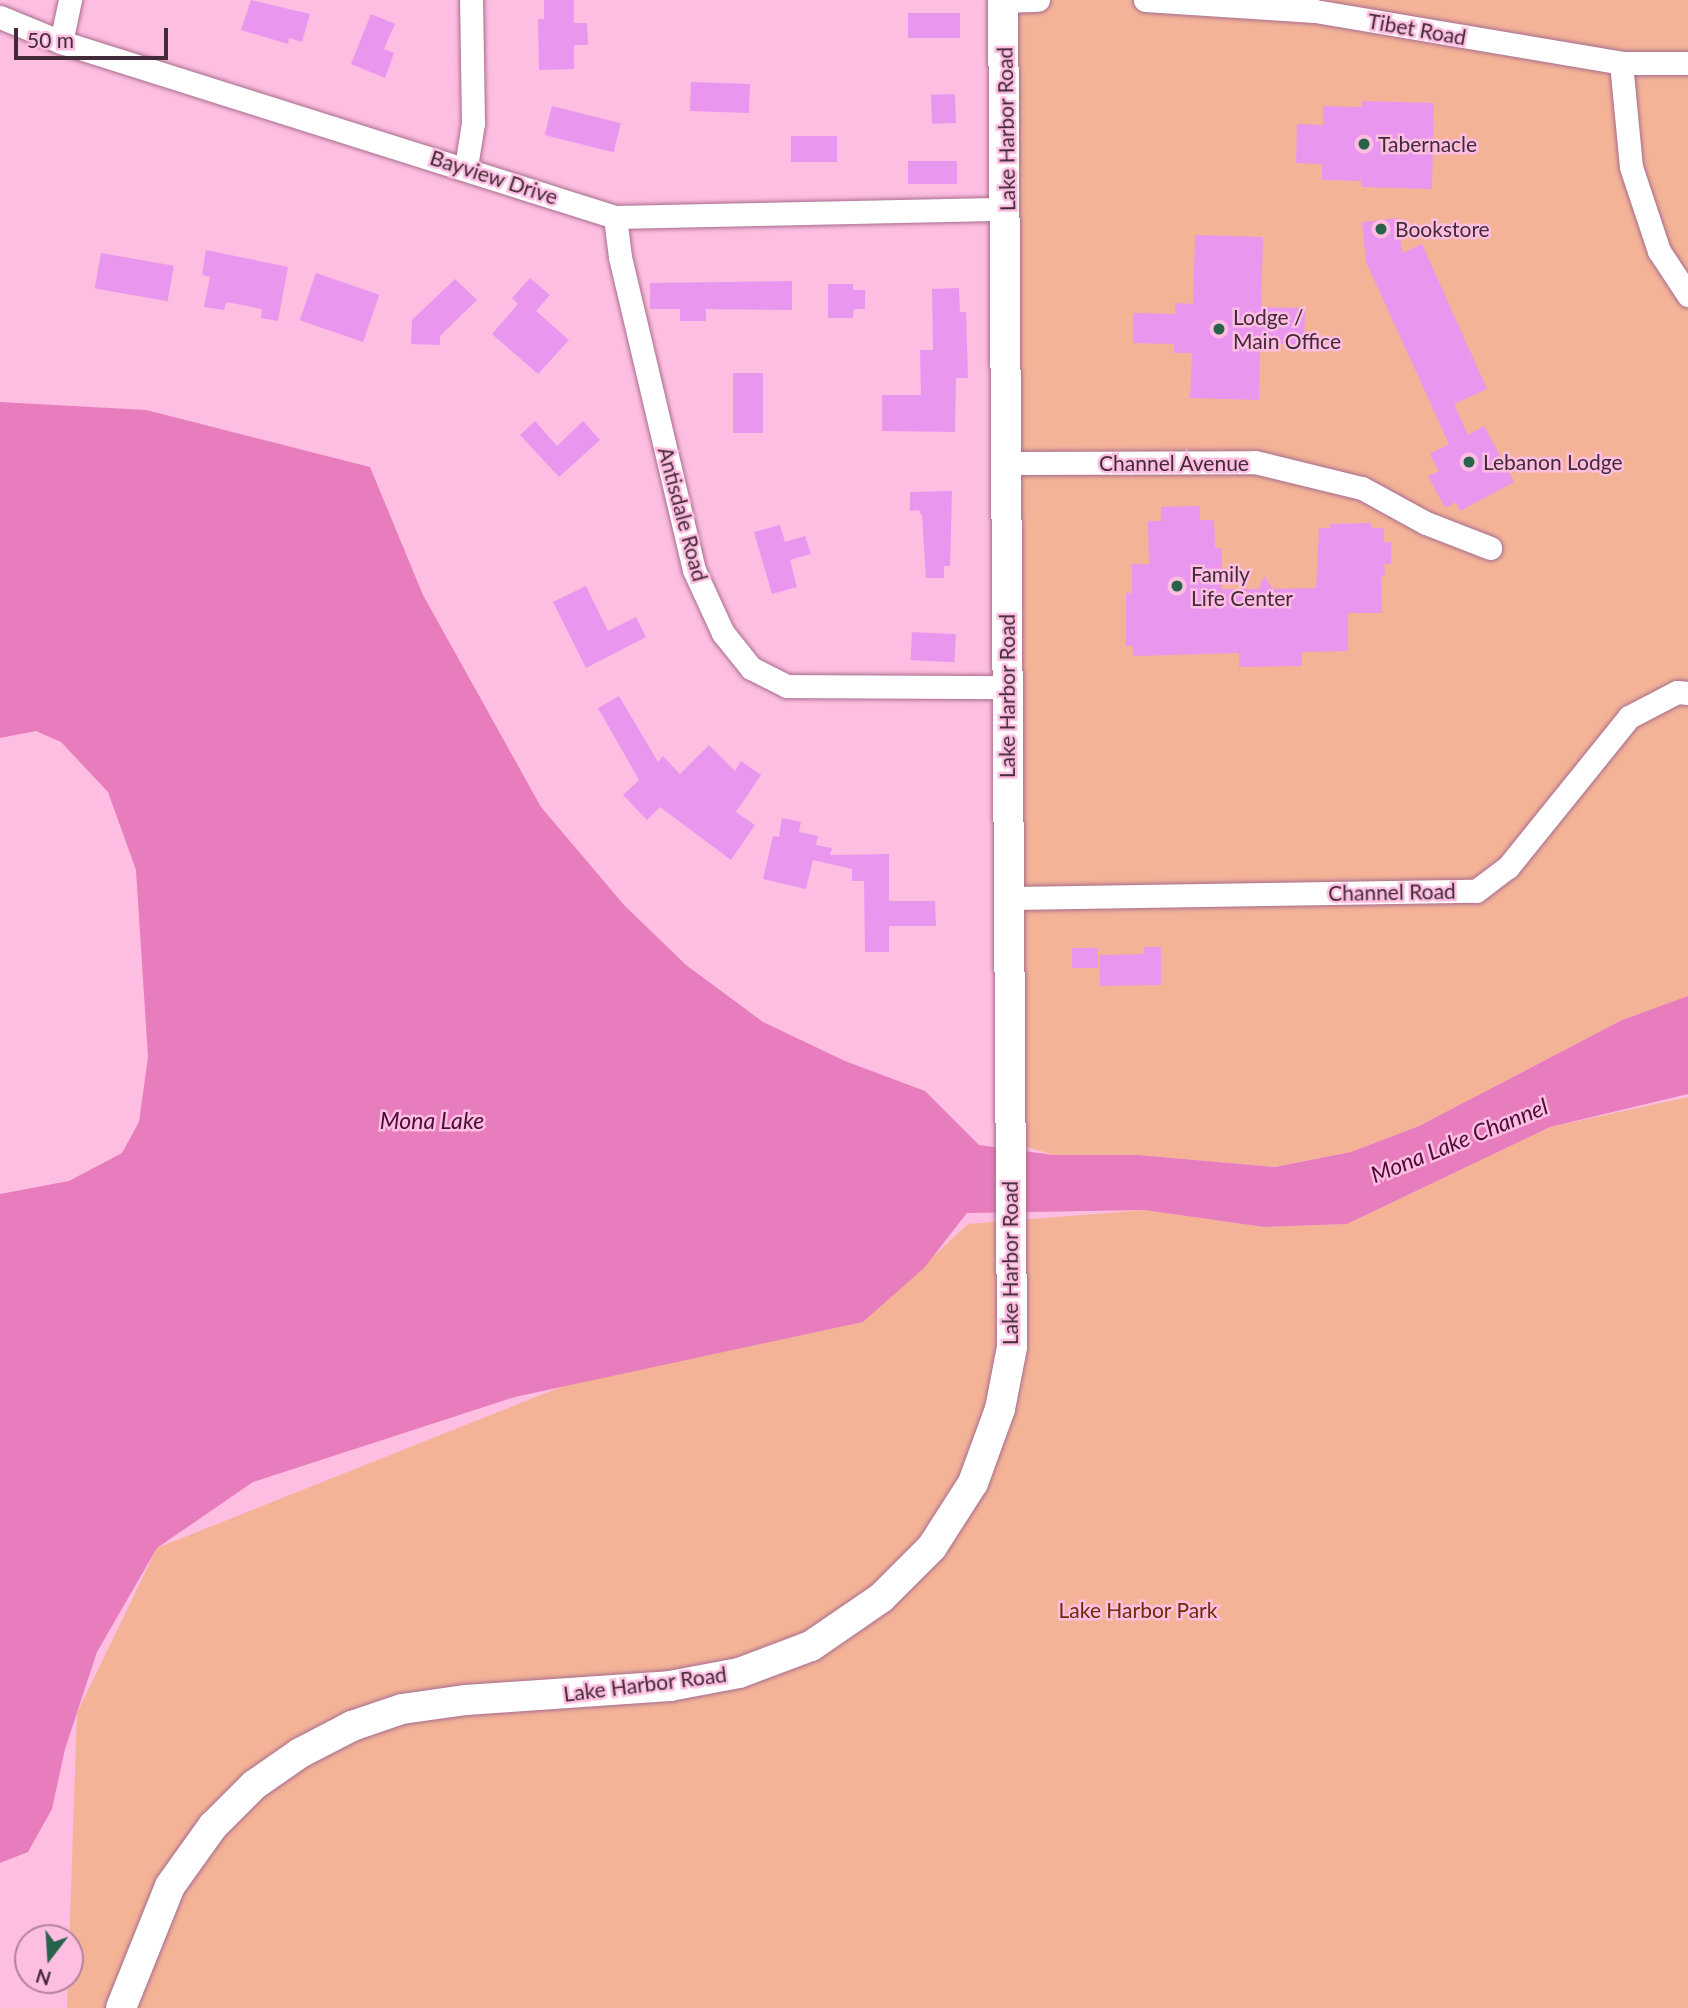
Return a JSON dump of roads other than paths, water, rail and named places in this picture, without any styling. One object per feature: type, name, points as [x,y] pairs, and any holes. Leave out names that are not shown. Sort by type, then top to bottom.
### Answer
[{"type":"street","points":[[61,42],[70,0]]},
{"type":"street","points":[[466,167],[472,123],[471,0]]},
{"type":"street","points":[[1003,0],[1038,0]]},
{"type":"street","name":"Lake Harbor Road","points":[[121,2008],[170,1886],[213,1826],[254,1785],[300,1753],[352,1726],[402,1709],[466,1700],[670,1686],[739,1673],[811,1646],[881,1598],[932,1547],[973,1483],[1000,1409],[1012,1347],[1006,687],[1009,463],[1003,0]]},
{"type":"street","name":"Tibet Road","points":[[1146,0],[1314,5],[1621,63],[1688,63]]},
{"type":"street","name":"Bayview Drive","points":[[0,18],[61,42],[466,167],[615,217],[1007,209]]},
{"type":"street","points":[[1621,63],[1631,167],[1659,251],[1688,295]]},
{"type":"street","name":"Antisdale Road","points":[[615,217],[620,257],[694,570],[723,633],[751,668],[787,687],[1006,687]]},
{"type":"street","name":"Channel Avenue","points":[[1009,463],[1255,462],[1362,488],[1426,523],[1490,548]]},
{"type":"street","name":"Channel Road","points":[[1010,898],[1476,891],[1508,867],[1629,717],[1677,692],[1688,693]]},
{"type":"water","name":"Mona Lake","points":[[0,402],[146,410],[370,467],[423,595],[541,807],[624,905],[686,965],[763,1022],[845,1061],[925,1091],[979,1145],[1054,1155],[1138,1155],[1275,1167],[1351,1152],[1419,1126],[1622,1020],[1688,996],[1688,1094],[1550,1127],[1347,1224],[1264,1227],[1144,1210],[967,1213],[924,1268],[863,1322],[515,1397],[253,1482],[157,1548],[97,1652],[65,1749],[52,1809],[28,1852],[0,1863],[0,1194],[69,1181],[122,1153],[139,1122],[148,1057],[136,870],[108,792],[61,742],[36,731],[0,738]]},
{"type":"place","name":"Tabernacle","points":[[1364,144]]},
{"type":"place","name":"Bookstore","points":[[1381,229]]},
{"type":"place","name":"Lodge / Main Office","points":[[1219,329]]},
{"type":"place","name":"Lebanon Lodge","points":[[1469,462]]},
{"type":"place","name":"Family Life Center","points":[[1177,586]]},
{"type":"water label","name":"Mona Lake Channel","points":[[1459,1140]]},
{"type":"park label","name":"Lake Harbor Park","points":[[1138,1610]]}]
